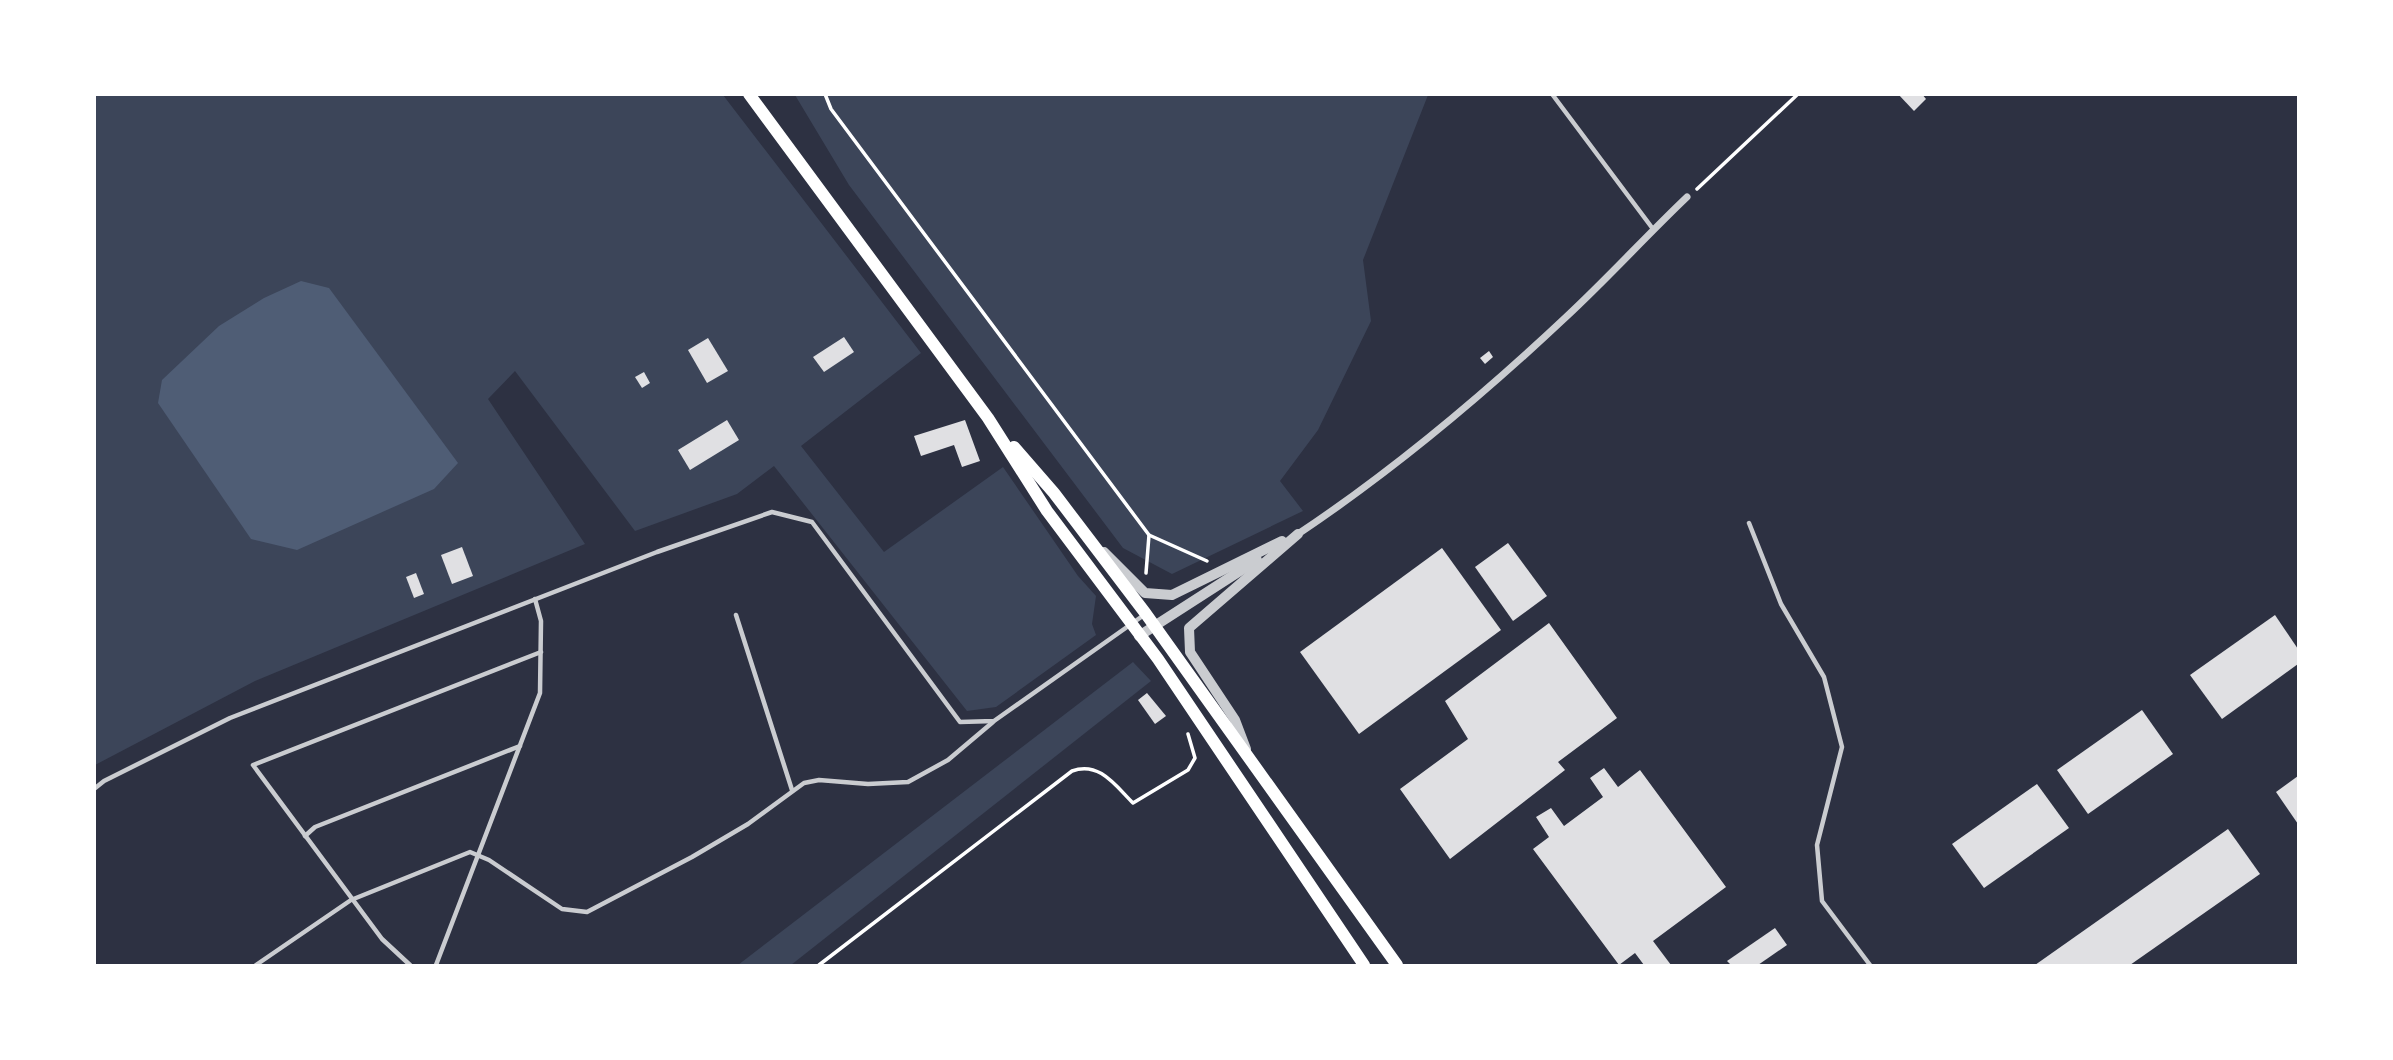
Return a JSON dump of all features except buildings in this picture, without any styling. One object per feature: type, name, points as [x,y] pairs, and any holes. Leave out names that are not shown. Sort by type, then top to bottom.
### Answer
[{"type":"main road","points":[[749,94],[988,418],[1083,530],[1155,626],[1397,965]]},
{"type":"main road","points":[[988,418],[1047,511],[1217,746],[1364,965]]},
{"type":"street","points":[[1139,636],[1367,488],[1479,396],[1568,316],[1687,197]]},
{"type":"street","points":[[1083,530],[1145,593],[1172,595],[1298,534]]},
{"type":"street","points":[[1250,760],[1235,720],[1190,652],[1189,628],[1298,534]]},
{"type":"lane","points":[[1552,94],[1653,229]]},
{"type":"lane","points":[[94,789],[230,718],[535,599],[772,512],[812,522],[960,722],[994,721]]},
{"type":"lane","points":[[1749,523],[1781,604],[1824,677],[1842,747],[1817,845],[1822,901],[1870,965]]},
{"type":"lane","points":[[436,965],[540,693],[541,621],[535,599]]},
{"type":"lane","points":[[256,965],[352,900],[470,852],[562,909],[587,912],[725,837],[792,790],[819,780],[868,784],[908,782],[948,761],[994,721],[1146,614]]},
{"type":"lane","points":[[736,615],[792,790]]},
{"type":"lane","points":[[410,965],[382,939],[253,765],[541,652]]},
{"type":"lane","points":[[305,836],[316,827],[520,746]]},
{"type":"path","points":[[825,94],[831,109],[1149,535],[1163,544],[1196,554],[1219,572]]},
{"type":"path","points":[[1687,197],[1798,94]]},
{"type":"path","points":[[1138,585],[1146,573],[1149,535]]},
{"type":"path","points":[[1186,727],[1195,758]]},
{"type":"path","points":[[820,965],[1072,772],[1084,767],[1096,770],[1133,803],[1188,769],[1195,758],[1217,746]]},
{"type":"shaded area","points":[[95,95],[723,95],[921,353],[801,446],[884,552],[1003,467],[1078,576],[1096,596],[1092,624],[1096,635],[996,707],[967,711],[774,466],[737,494],[635,531],[515,371],[488,399],[585,544],[255,681],[95,765]]},
{"type":"shaded area","points":[[795,95],[1428,95],[1363,260],[1371,321],[1318,430],[1280,481],[1303,511],[1172,574],[1123,548],[849,185]]},
{"type":"shaded area","points":[[301,281],[329,288],[458,463],[434,489],[297,550],[251,539],[158,403],[162,380],[219,326],[264,298]]},
{"type":"shaded area","points":[[1133,662],[1151,681],[791,965],[738,965]]}]
